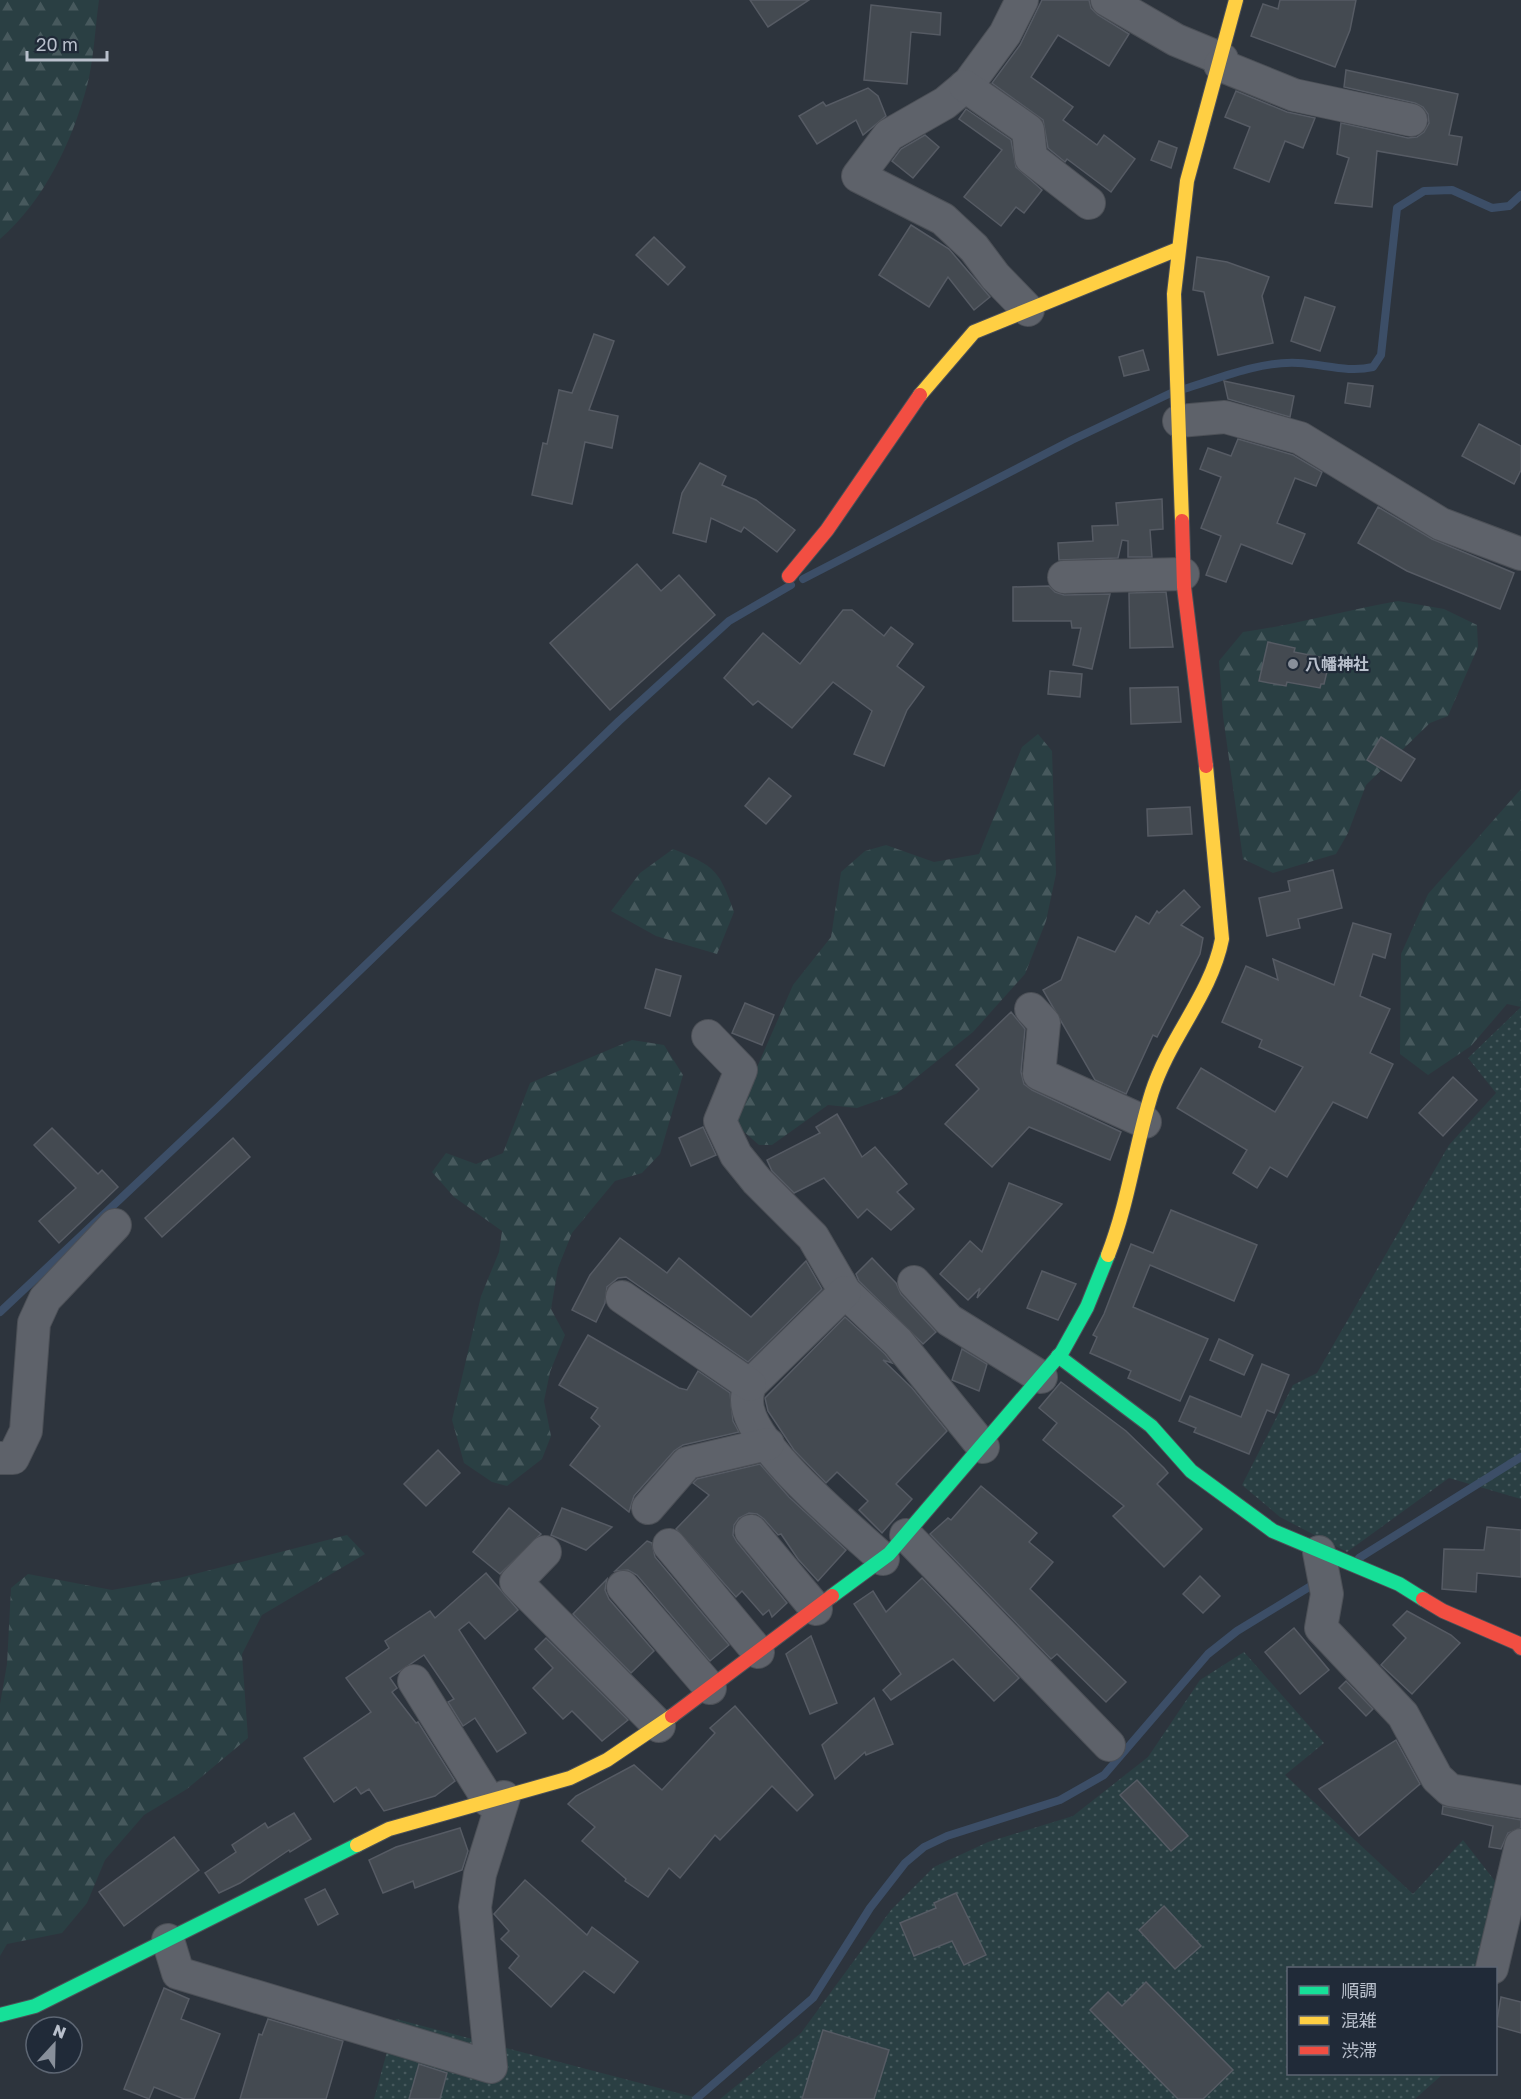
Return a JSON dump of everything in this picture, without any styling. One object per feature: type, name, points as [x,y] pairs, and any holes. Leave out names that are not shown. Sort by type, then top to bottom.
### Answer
[{"type":"street","points":[[1022,0],[1005,34],[965,86],[945,103],[889,135],[858,176],[943,219],[974,248],[995,276],[1028,310]]},
{"type":"street","points":[[1107,0],[1176,40],[1294,95],[1411,120]]},
{"type":"street","points":[[0,2015],[35,2006],[389,1829],[570,1778],[607,1760],[659,1726],[883,1559],[983,1447],[1050,1366],[1087,1307],[1111,1247],[1132,1181],[1152,1092],[1165,1061],[1208,983],[1218,959],[1222,939],[1213,820],[1183,574],[1174,294],[1187,181],[1236,0]]},
{"type":"street","points":[[965,86],[1028,130],[1030,158],[1089,203]]},
{"type":"street","points":[[789,576],[826,530],[938,371],[974,332],[1178,249]]},
{"type":"street","points":[[1178,411],[1225,417],[1300,438],[1441,524],[1521,554]]},
{"type":"street","points":[[1064,577],[1183,574]]},
{"type":"street","points":[[1031,1009],[1044,1023],[1039,1074],[1145,1122]]},
{"type":"street","points":[[708,1036],[741,1070],[720,1121],[724,1134],[757,1181],[813,1237],[844,1292],[898,1342],[983,1447]]},
{"type":"street","points":[[0,1458],[14,1458],[26,1431],[34,1323],[45,1299],[115,1225]]},
{"type":"street","points":[[914,1282],[949,1320],[1050,1366],[1151,1426],[1191,1471],[1273,1531],[1399,1584],[1443,1611],[1517,1643],[1521,1648]]},
{"type":"street","points":[[844,1292],[750,1385],[747,1398],[749,1410],[768,1444],[786,1468],[883,1559]]},
{"type":"street","points":[[622,1297],[750,1385]]},
{"type":"street","points":[[648,1508],[687,1463],[768,1444]]},
{"type":"street","points":[[751,1531],[816,1609]]},
{"type":"street","points":[[906,1535],[1109,1745]]},
{"type":"street","points":[[669,1545],[758,1652]]},
{"type":"street","points":[[546,1552],[516,1582],[659,1726]]},
{"type":"street","points":[[1319,1552],[1327,1594],[1321,1628],[1403,1716],[1437,1778],[1450,1790],[1521,1802]]},
{"type":"street","points":[[623,1587],[710,1688]]},
{"type":"street","points":[[168,1940],[178,1973],[491,2067],[475,1907],[496,1799],[414,1681]]},
{"type":"street","points":[[1492,1967],[1521,1845]]},
{"type":"green space","points":[[0,0],[99,0],[89,76],[73,128],[43,189],[16,224],[0,239]]},
{"type":"green space","points":[[1398,601],[1444,609],[1477,625],[1478,647],[1448,716],[1430,723],[1366,785],[1348,833],[1336,854],[1273,873],[1243,859],[1223,716],[1219,661],[1243,632]]},
{"type":"green space","points":[[1038,734],[1052,751],[1056,874],[1046,921],[1025,974],[973,1032],[896,1094],[857,1108],[828,1105],[772,1145],[759,1145],[733,1122],[793,985],[831,937],[841,872],[865,851],[886,845],[934,862],[979,854],[1022,747]]},
{"type":"green space","points":[[1521,789],[1521,1007],[1507,1004],[1471,1046],[1428,1075],[1400,1054],[1401,954],[1428,894]]},
{"type":"green space","points":[[673,849],[698,860],[714,871],[729,898],[734,912],[717,954],[656,936],[611,911],[640,873]]},
{"type":"green space","points":[[1521,1007],[1521,1499],[1449,1478],[1347,1552],[1280,1517],[1242,1485],[1293,1385],[1317,1373],[1449,1145],[1496,1093],[1468,1058]]},
{"type":"green space","points":[[632,1040],[664,1045],[683,1075],[660,1154],[642,1173],[615,1181],[572,1233],[558,1268],[551,1309],[565,1335],[550,1372],[544,1401],[551,1436],[542,1459],[507,1486],[492,1482],[464,1463],[452,1420],[481,1296],[499,1252],[502,1231],[454,1197],[432,1172],[446,1153],[476,1164],[503,1153],[530,1083]]},
{"type":"green space","points":[[347,1535],[365,1554],[262,1615],[242,1654],[248,1738],[187,1789],[144,1815],[105,1860],[87,1903],[62,1933],[7,1944],[0,1956],[0,1704],[7,1664],[11,1588],[28,1574],[112,1590],[179,1578]]},
{"type":"green space","points":[[1244,1652],[1324,1743],[1285,1775],[1413,1894],[1463,1840],[1502,1890],[1486,1967],[1287,1967],[1287,2075],[1442,2075],[1415,2099],[720,2099],[801,2033],[891,1910],[934,1867],[988,1842],[1073,1816],[1148,1757],[1200,1680]]},
{"type":"green space","points":[[396,2019],[701,2099],[374,2099]]},
{"type":"building","points":[[750,0],[809,0],[768,27]]},
{"type":"building","points":[[1042,0],[1089,0],[1091,8],[1098,15],[1129,34],[1109,66],[1058,35],[1031,77],[1073,107],[1063,120],[1097,145],[1104,135],[1135,159],[1111,192],[1067,159],[1065,162],[1048,148],[1043,120],[992,83],[1020,45]]},
{"type":"building","points":[[1280,0],[1356,0],[1350,30],[1335,67],[1251,36],[1263,4],[1278,9]]},
{"type":"building","points":[[871,5],[941,13],[940,35],[911,32],[907,84],[864,80]]},
{"type":"building","points":[[1346,70],[1458,94],[1449,135],[1462,137],[1457,165],[1377,151],[1372,207],[1335,203],[1349,158],[1337,154],[1341,123],[1408,138],[1417,137],[1424,132],[1429,123],[1428,114],[1423,107],[1415,103],[1344,87]]},
{"type":"building","points":[[868,88],[878,96],[886,116],[863,135],[856,120],[817,144],[799,116],[823,102],[826,106]]},
{"type":"building","points":[[1236,91],[1287,112],[1315,118],[1303,148],[1285,141],[1269,182],[1234,168],[1250,127],[1225,117]]},
{"type":"building","points":[[966,109],[1011,140],[1016,167],[1042,190],[1024,213],[1016,207],[1001,226],[964,197],[1002,150],[959,119]]},
{"type":"building","points":[[925,135],[939,147],[913,178],[892,161],[901,149]]},
{"type":"building","points":[[1159,141],[1177,148],[1171,168],[1151,160]]},
{"type":"building","points":[[911,225],[949,249],[990,297],[974,310],[948,277],[929,307],[879,275]]},
{"type":"building","points":[[654,237],[685,267],[668,285],[636,255]]},
{"type":"building","points":[[1197,257],[1227,262],[1269,277],[1262,296],[1273,343],[1218,355],[1204,292],[1193,290]]},
{"type":"building","points":[[1305,297],[1335,307],[1320,351],[1291,341]]},
{"type":"building","points":[[594,334],[614,341],[589,410],[618,416],[612,448],[585,442],[572,504],[532,495],[543,443],[547,444],[559,390],[572,393]]},
{"type":"building","points":[[1143,350],[1149,370],[1124,376],[1119,357]]},
{"type":"building","points":[[1224,381],[1294,396],[1290,417],[1228,399]]},
{"type":"building","points":[[1348,383],[1373,386],[1370,407],[1345,403]]},
{"type":"building","points":[[1479,424],[1521,446],[1521,470],[1514,484],[1462,456]]},
{"type":"building","points":[[1238,439],[1293,455],[1322,472],[1316,486],[1295,478],[1277,523],[1305,534],[1292,564],[1241,544],[1226,582],[1206,575],[1221,536],[1201,528],[1221,477],[1200,469],[1208,448],[1231,456]]},
{"type":"building","points":[[700,463],[726,476],[722,485],[756,500],[795,530],[777,552],[744,527],[741,532],[711,518],[706,542],[673,533],[682,493]]},
{"type":"building","points":[[1162,499],[1163,529],[1150,530],[1152,557],[1128,557],[1128,541],[1122,540],[1118,558],[1059,560],[1058,543],[1093,541],[1092,526],[1118,525],[1116,503]]},
{"type":"building","points":[[1378,507],[1432,539],[1514,573],[1500,609],[1407,571],[1358,543]]},
{"type":"building","points":[[637,564],[661,591],[679,575],[715,615],[610,710],[550,643]]},
{"type":"building","points":[[1049,586],[1055,592],[1064,595],[1110,594],[1092,669],[1073,665],[1081,628],[1072,628],[1071,621],[1013,621],[1013,587]]},
{"type":"building","points":[[1166,592],[1173,647],[1130,648],[1129,593]]},
{"type":"building","points":[[843,610],[852,610],[884,636],[891,627],[913,644],[897,666],[924,687],[907,710],[884,766],[854,754],[872,711],[833,682],[792,728],[758,701],[753,705],[724,678],[763,633],[800,664]]},
{"type":"building","name":"八幡神社","points":[[1268,642],[1295,648],[1294,652],[1330,659],[1324,684],[1321,684],[1320,688],[1287,682],[1286,686],[1259,681]]},
{"type":"building","points":[[1050,671],[1082,674],[1080,697],[1048,694]]},
{"type":"building","points":[[1178,687],[1181,722],[1131,724],[1130,688]]},
{"type":"building","points":[[1381,737],[1415,759],[1401,781],[1367,760]]},
{"type":"building","points":[[769,778],[791,796],[766,824],[745,806]]},
{"type":"building","points":[[1190,807],[1192,834],[1148,836],[1147,809]]},
{"type":"building","points":[[1333,870],[1342,908],[1298,919],[1300,928],[1267,936],[1259,898],[1290,891],[1288,881]]},
{"type":"building","points":[[1184,890],[1200,907],[1181,925],[1203,938],[1200,954],[1157,1037],[1153,1035],[1126,1094],[1095,1080],[1043,990],[1061,980],[1078,937],[1115,952],[1136,916],[1149,924],[1157,911],[1159,913]]},
{"type":"building","points":[[1353,923],[1391,934],[1385,958],[1373,954],[1360,996],[1390,1009],[1370,1053],[1393,1064],[1367,1118],[1333,1102],[1287,1177],[1270,1167],[1257,1188],[1233,1173],[1247,1150],[1177,1108],[1201,1068],[1275,1112],[1303,1067],[1259,1047],[1262,1040],[1222,1022],[1246,966],[1278,980],[1273,959],[1334,985]]},
{"type":"building","points":[[656,969],[681,976],[670,1016],[645,1008]]},
{"type":"building","points":[[745,1003],[774,1015],[762,1045],[732,1033]]},
{"type":"building","points":[[1011,1012],[1025,1029],[1021,1072],[1024,1084],[1032,1090],[1121,1132],[1110,1160],[1029,1127],[992,1167],[945,1124],[979,1089],[956,1065]]},
{"type":"building","points":[[1453,1077],[1477,1100],[1443,1136],[1419,1113]]},
{"type":"building","points":[[837,1114],[862,1157],[875,1147],[907,1184],[897,1192],[914,1209],[891,1230],[867,1209],[858,1218],[824,1178],[794,1193],[772,1171],[767,1160],[820,1133],[816,1127]]},
{"type":"building","points":[[703,1127],[716,1155],[691,1166],[679,1138]]},
{"type":"building","points":[[52,1128],[98,1174],[102,1170],[118,1187],[59,1243],[39,1221],[76,1188],[34,1145]]},
{"type":"building","points":[[233,1138],[250,1157],[162,1237],[145,1218]]},
{"type":"building","points":[[1009,1183],[1062,1204],[977,1298],[980,1288],[968,1300],[940,1274],[970,1241],[982,1252]]},
{"type":"building","points":[[1171,1210],[1257,1245],[1234,1301],[1150,1265],[1133,1307],[1208,1339],[1180,1401],[1128,1378],[1131,1371],[1090,1353],[1097,1337],[1093,1335],[1104,1314],[1131,1244],[1153,1253]]},
{"type":"building","points":[[620,1238],[667,1273],[679,1258],[751,1317],[806,1261],[822,1289],[748,1362],[626,1277],[618,1278],[607,1287],[605,1303],[596,1322],[572,1310],[590,1275]]},
{"type":"building","points":[[872,1258],[936,1332],[923,1344],[859,1281],[856,1274]]},
{"type":"building","points":[[1042,1271],[1076,1284],[1058,1320],[1027,1308]]},
{"type":"building","points":[[845,1317],[885,1354],[892,1363],[883,1360],[912,1388],[947,1431],[896,1484],[912,1499],[882,1533],[859,1510],[868,1501],[837,1472],[826,1483],[794,1450],[768,1411],[765,1398]]},
{"type":"building","points":[[588,1335],[679,1388],[687,1390],[698,1371],[730,1393],[733,1421],[739,1432],[683,1445],[674,1451],[634,1496],[629,1512],[570,1465],[600,1426],[591,1418],[598,1408],[559,1385]]},
{"type":"building","points":[[1219,1339],[1253,1355],[1244,1375],[1210,1360]]},
{"type":"building","points":[[962,1349],[987,1364],[979,1391],[952,1380]]},
{"type":"building","points":[[1262,1364],[1289,1375],[1274,1413],[1267,1410],[1249,1454],[1194,1432],[1196,1428],[1179,1421],[1190,1396],[1241,1417]]},
{"type":"building","points":[[1061,1382],[1126,1431],[1164,1468],[1168,1473],[1157,1484],[1202,1529],[1164,1567],[1113,1516],[1124,1506],[1043,1440],[1057,1423],[1039,1408]]},
{"type":"building","points":[[438,1450],[460,1473],[426,1506],[404,1484]]},
{"type":"building","points":[[760,1464],[789,1497],[846,1550],[818,1581],[798,1559],[781,1534],[778,1535],[764,1519],[757,1514],[749,1513],[739,1518],[734,1525],[733,1535],[787,1603],[772,1617],[769,1610],[763,1615],[742,1591],[736,1597],[676,1529],[709,1495],[693,1483],[697,1479]]},
{"type":"building","points":[[981,1486],[1037,1533],[1029,1542],[1053,1562],[1030,1589],[1126,1682],[1106,1702],[1057,1654],[1051,1659],[930,1534],[948,1518],[951,1520]]},
{"type":"building","points":[[509,1508],[541,1534],[500,1574],[473,1552]]},
{"type":"building","points":[[562,1508],[612,1527],[586,1550],[551,1535]]},
{"type":"building","points":[[1487,1527],[1521,1530],[1521,1577],[1477,1573],[1476,1592],[1442,1589],[1444,1549],[1484,1550]]},
{"type":"building","points":[[647,1541],[652,1543],[655,1557],[729,1645],[710,1661],[637,1575],[628,1570],[615,1571]]},
{"type":"building","points":[[486,1573],[518,1610],[485,1639],[469,1622],[459,1630],[526,1733],[497,1752],[475,1718],[463,1726],[448,1702],[454,1699],[424,1655],[390,1678],[397,1688],[392,1692],[416,1723],[418,1722],[455,1781],[435,1796],[384,1811],[369,1789],[361,1794],[356,1787],[334,1802],[304,1758],[371,1712],[346,1678],[389,1648],[385,1641],[430,1611],[435,1618]]},
{"type":"building","points":[[1200,1576],[1220,1596],[1203,1613],[1183,1594]]},
{"type":"building","points":[[922,1578],[1019,1678],[994,1701],[953,1659],[891,1700],[883,1690],[901,1674],[854,1604],[873,1591],[886,1612]]},
{"type":"building","points":[[607,1579],[605,1590],[609,1599],[654,1651],[631,1673],[573,1614]]},
{"type":"building","points":[[1407,1611],[1451,1635],[1460,1643],[1412,1694],[1381,1665],[1406,1638],[1393,1625]]},
{"type":"building","points":[[1294,1628],[1329,1670],[1300,1694],[1265,1652]]},
{"type":"building","points":[[811,1636],[837,1703],[810,1714],[786,1654]]},
{"type":"building","points":[[546,1638],[628,1720],[602,1741],[572,1711],[563,1719],[533,1688],[553,1668],[535,1649]]},
{"type":"building","points":[[1346,1681],[1373,1709],[1366,1716],[1339,1688]]},
{"type":"building","points":[[874,1698],[893,1744],[866,1755],[865,1752],[835,1779],[822,1745]]},
{"type":"building","points":[[735,1706],[813,1795],[797,1811],[772,1786],[720,1840],[715,1835],[680,1878],[669,1868],[648,1897],[625,1881],[626,1879],[582,1841],[595,1827],[568,1804],[576,1796],[634,1765],[662,1790],[715,1733],[710,1728]]},
{"type":"building","points":[[1396,1740],[1420,1784],[1359,1836],[1319,1789]]},
{"type":"building","points":[[1137,1780],[1188,1836],[1171,1851],[1120,1795]]},
{"type":"building","points":[[1443,1806],[1521,1820],[1521,1828],[1508,1833],[1501,1849],[1489,1847],[1493,1826],[1442,1814]]},
{"type":"building","points":[[294,1813],[311,1839],[290,1852],[289,1850],[240,1883],[219,1893],[205,1873],[236,1852],[232,1845],[265,1823],[268,1828]]},
{"type":"building","points":[[460,1828],[468,1851],[462,1870],[415,1888],[413,1881],[383,1893],[369,1860],[396,1847]]},
{"type":"building","points":[[174,1837],[199,1870],[124,1926],[99,1892]]},
{"type":"building","points":[[525,1880],[587,1935],[592,1927],[638,1962],[614,1993],[584,1971],[551,2007],[509,1968],[519,1956],[501,1939],[509,1931],[494,1914]]},
{"type":"building","points":[[325,1889],[338,1914],[318,1925],[305,1899]]},
{"type":"building","points":[[956,1893],[986,1955],[964,1965],[952,1941],[914,1956],[900,1923],[936,1908],[934,1903]]},
{"type":"building","points":[[1164,1906],[1201,1946],[1175,1969],[1139,1930]]},
{"type":"building","points":[[1146,1982],[1233,2070],[1203,2099],[1178,2099],[1090,2010],[1108,1992],[1122,2006]]},
{"type":"building","points":[[164,1988],[189,1999],[181,2019],[220,2034],[194,2099],[184,2099],[154,2087],[149,2099],[124,2089]]},
{"type":"building","points":[[1501,1997],[1521,2002],[1521,2033],[1497,2026]]},
{"type":"building","points":[[268,2019],[343,2041],[326,2099],[240,2099],[259,2034],[262,2035]]},
{"type":"building","points":[[823,2030],[889,2050],[874,2099],[802,2099]]},
{"type":"building","points":[[419,2064],[447,2073],[440,2099],[409,2099]]},
{"type":"waterway","points":[[1184,389],[1240,371],[1284,363],[1345,369],[1373,367],[1381,355],[1397,208],[1424,191],[1452,190],[1492,208],[1509,206],[1521,195]]},
{"type":"waterway","points":[[803,579],[1072,440],[1171,393]]},
{"type":"waterway","points":[[0,1312],[218,1107],[619,721],[729,621],[791,585]]},
{"type":"waterway","points":[[1359,1558],[1521,1457]]},
{"type":"waterway","points":[[696,2099],[813,1998],[870,1908],[905,1863],[924,1847],[947,1836],[1060,1800],[1104,1775],[1208,1654],[1237,1631],[1319,1581]]},
{"type":"traffic: fast","points":[[832,1596],[889,1554],[1062,1352],[1087,1307],[1108,1255]]},
{"type":"traffic: fast","points":[[1058,1356],[1151,1426],[1191,1471],[1273,1531],[1399,1584],[1423,1599]]},
{"type":"traffic: fast","points":[[0,2015],[35,2006],[357,1845]]},
{"type":"traffic: slow","points":[[1182,521],[1174,294],[1187,181],[1236,0]]},
{"type":"traffic: slow","points":[[920,395],[974,332],[1178,249]]},
{"type":"traffic: slow","points":[[1108,1255],[1159,1072],[1200,998],[1217,959],[1222,939],[1206,766]]},
{"type":"traffic: slow","points":[[357,1845],[389,1829],[570,1778],[607,1760],[672,1716]]},
{"type":"traffic: jam","points":[[789,576],[827,530],[920,395]]},
{"type":"traffic: jam","points":[[1182,521],[1184,587],[1206,766]]},
{"type":"traffic: jam","points":[[672,1716],[832,1596]]},
{"type":"traffic: jam","points":[[1423,1599],[1443,1611],[1517,1643],[1521,1648]]},
{"type":"place","name":"八幡神社","points":[[1293,664]]}]
